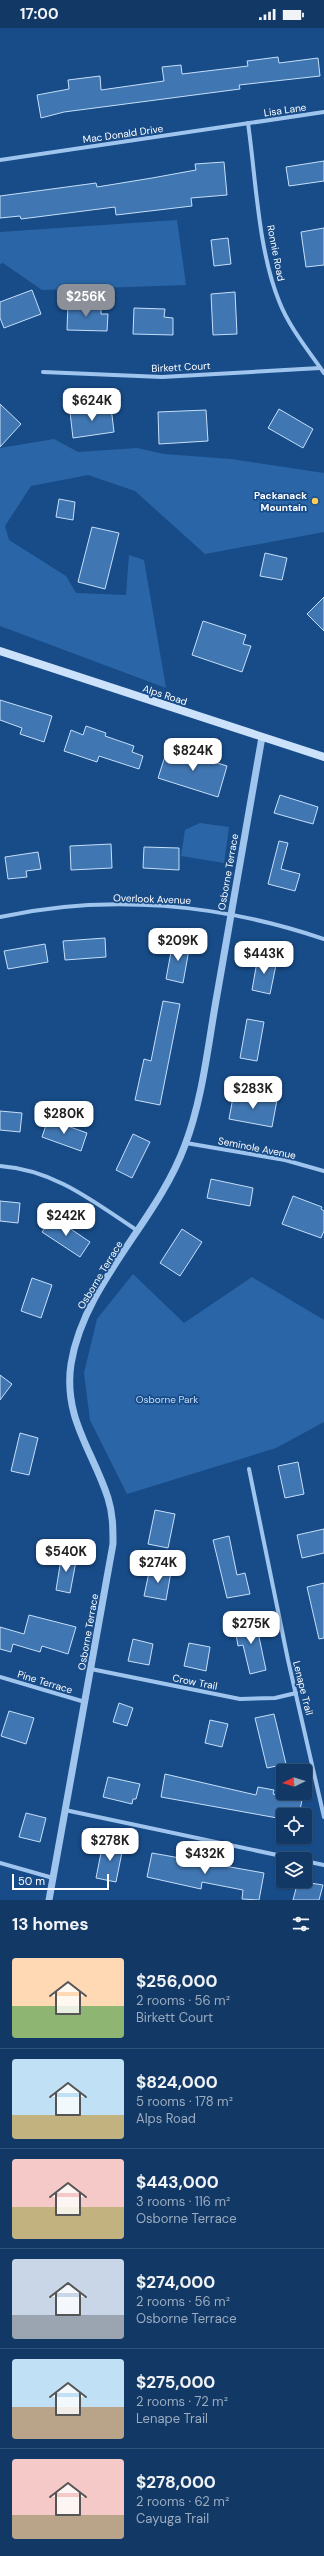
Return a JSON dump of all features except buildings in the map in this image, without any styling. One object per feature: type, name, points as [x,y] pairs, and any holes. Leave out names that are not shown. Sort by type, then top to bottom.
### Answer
[{"type":"main road","name":"Alps Road","points":[[0,651],[324,757]]},
{"type":"street","name":"Lisa Lane","points":[[248,123],[324,112]]},
{"type":"street","name":"Mac Donald Drive","points":[[0,160],[248,123]]},
{"type":"street","name":"Ronnie Road","points":[[248,123],[270,275],[279,302],[292,327],[324,373]]},
{"type":"street","name":"Birkett Court","points":[[43,372],[162,377],[320,368]]},
{"type":"street","name":"Osborne Terrace","points":[[49,1900],[111,1562],[114,1522],[104,1488],[82,1440],[73,1413],[71,1366],[78,1337],[93,1302],[172,1179],[186,1143],[197,1100],[262,737]]},
{"type":"street","name":"Overlook Avenue","points":[[0,917],[53,909],[136,904],[196,909],[231,914],[324,939]]},
{"type":"street","name":"Seminole Avenue","points":[[186,1143],[284,1160],[324,1171]]},
{"type":"street","points":[[0,1166],[35,1171],[55,1178],[73,1188],[139,1232]]},
{"type":"street","name":"Lenape Trail","points":[[249,1469],[296,1693],[324,1816]]},
{"type":"street","name":"Crow Trail","points":[[91,1669],[240,1699],[275,1698],[296,1693]]},
{"type":"street","name":"Pine Terrace","points":[[0,1677],[85,1702]]},
{"type":"street","points":[[65,1810],[276,1855]]},
{"type":"street","points":[[312,1862],[324,1865]]},
{"type":"street","points":[[0,1863],[53,1878]]},
{"type":"green space","points":[[177,220],[186,285],[42,290],[3,263],[0,264],[0,232]]},
{"type":"green space","points":[[54,439],[78,452],[137,448],[164,454],[231,459],[324,473],[324,532],[205,554],[135,491],[88,475],[31,486],[5,526],[9,540],[66,576],[76,593],[126,595],[129,555],[144,560],[166,688],[0,626],[0,448]]},
{"type":"green space","points":[[200,823],[229,827],[224,863],[181,856],[185,830]]},
{"type":"green space","name":"Osborne Park","points":[[133,1274],[184,1323],[252,1277],[324,1320],[324,1422],[276,1448],[127,1494],[90,1420],[84,1373],[97,1319]]},
{"type":"place","name":"Packanack Mountain","points":[[315,501]]}]
